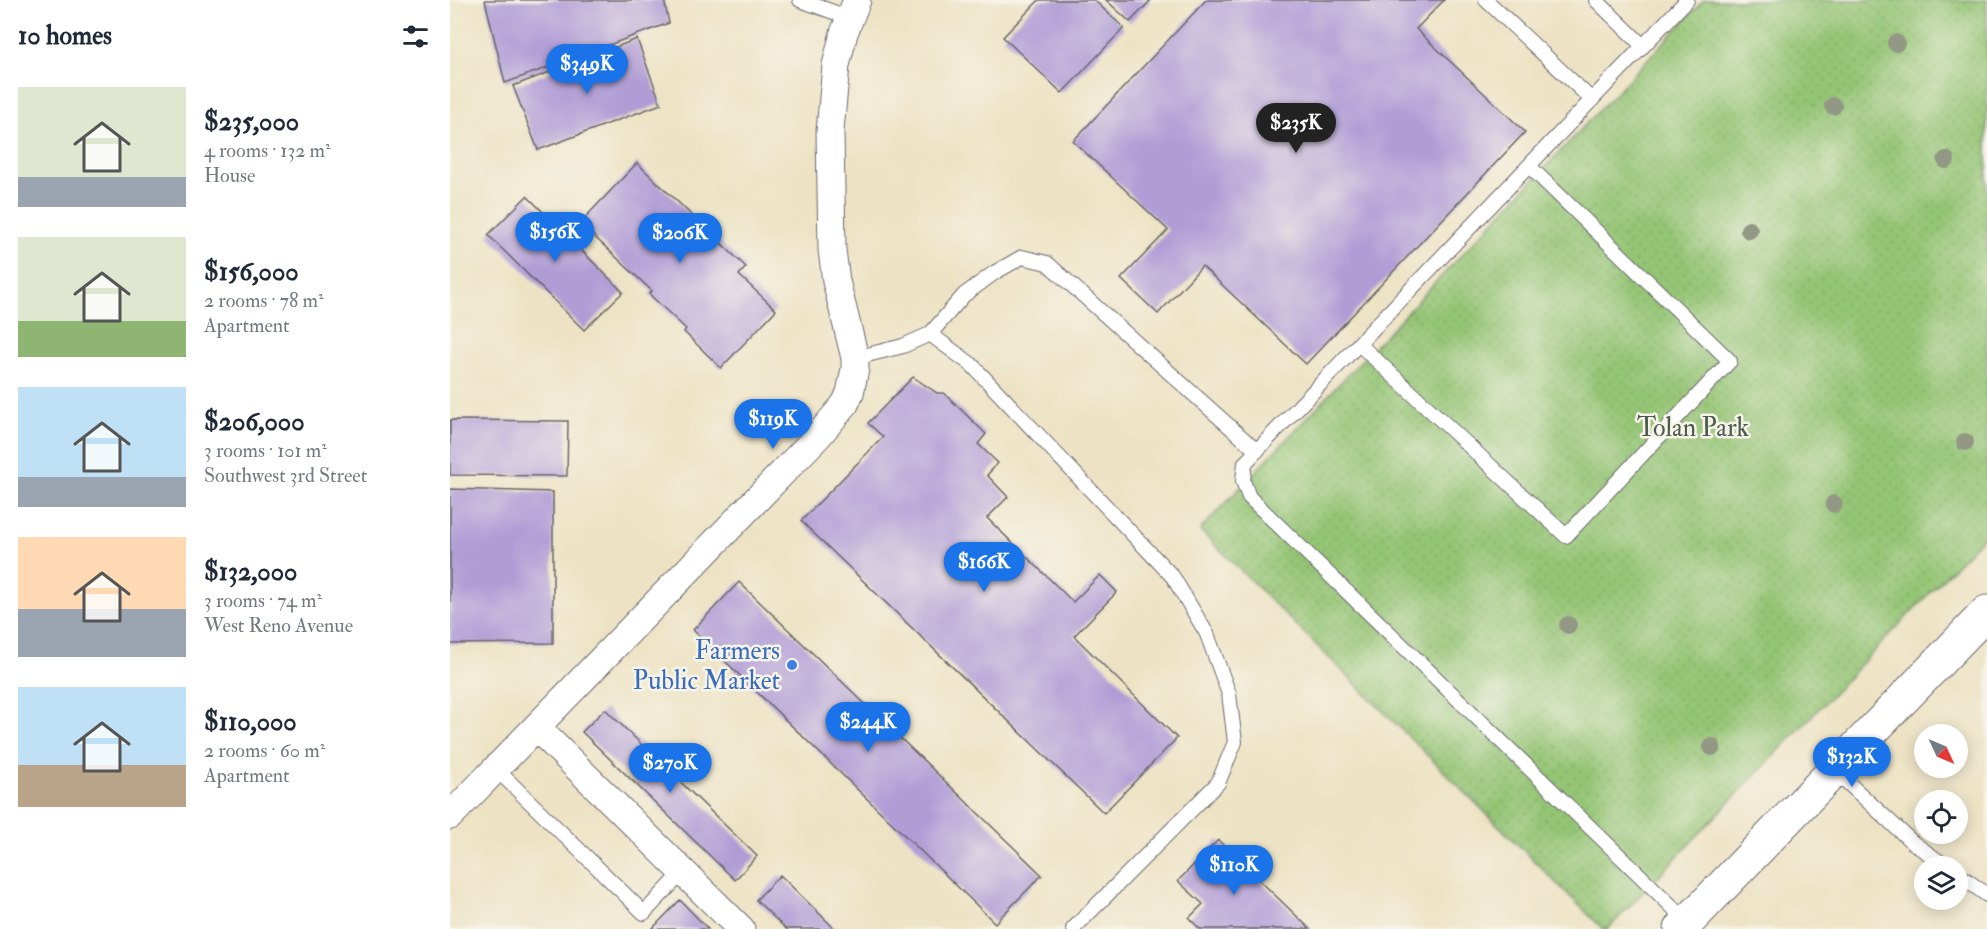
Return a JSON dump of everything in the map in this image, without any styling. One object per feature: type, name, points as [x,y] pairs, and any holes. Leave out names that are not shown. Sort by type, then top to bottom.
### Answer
[{"type":"main road","points":[[1684,925],[1987,612]]},
{"type":"street","points":[[450,816],[833,420],[845,404],[854,380],[855,358],[836,281],[830,221],[830,131],[836,65],[854,9]]},
{"type":"street","points":[[536,727],[741,929]]},
{"type":"lane","points":[[800,0],[854,9]]},
{"type":"lane","points":[[1486,0],[1592,100]]},
{"type":"lane","points":[[1596,0],[1643,46]]},
{"type":"lane","points":[[1684,925],[1249,497],[1243,481],[1245,463],[1687,0]]},
{"type":"lane","points":[[1359,344],[1566,536],[1730,361],[1528,166]]},
{"type":"lane","points":[[855,358],[903,346],[930,334],[964,295],[1022,256],[1047,263],[1257,451]]},
{"type":"lane","points":[[930,334],[972,365],[1173,577],[1207,634],[1229,694],[1235,742],[1218,783],[1073,929]]},
{"type":"lane","points":[[496,769],[644,913],[683,872]]},
{"type":"lane","points":[[1834,770],[1912,842],[1932,856]]},
{"type":"lane","points":[[1968,881],[1987,895]]},
{"type":"green space","name":"Tolan Park","points":[[1704,0],[1987,0],[1987,533],[1608,929],[1603,929],[1200,530]]},
{"type":"building","points":[[485,0],[664,0],[669,23],[505,83]]},
{"type":"building","points":[[1039,0],[1094,0],[1124,28],[1062,93],[1003,37]]},
{"type":"building","points":[[1106,0],[1151,0],[1130,22]]},
{"type":"building","points":[[1206,0],[1444,0],[1416,29],[1525,132],[1306,364],[1202,266],[1158,314],[1121,279],[1168,230],[1073,141]]},
{"type":"building","points":[[637,39],[661,104],[538,150],[513,86]]},
{"type":"building","points":[[637,163],[746,267],[739,275],[776,310],[721,368],[684,332],[686,329],[649,294],[652,291],[580,223]]},
{"type":"building","points":[[527,196],[623,292],[584,330],[488,235]]},
{"type":"building","points":[[913,377],[937,393],[944,393],[986,434],[978,444],[998,463],[987,475],[1008,497],[987,518],[1073,602],[1100,575],[1117,592],[1074,636],[1177,738],[1104,813],[801,521],[883,437],[868,423]]},
{"type":"building","points":[[450,420],[568,421],[567,476],[450,475]]},
{"type":"building","points":[[450,489],[553,492],[553,643],[450,644]]},
{"type":"building","points":[[739,582],[1042,875],[995,923],[693,630]]},
{"type":"building","points":[[605,709],[757,856],[735,880],[582,732]]},
{"type":"building","points":[[1218,840],[1310,929],[1200,929],[1189,918],[1203,904],[1178,881]]},
{"type":"building","points":[[780,875],[835,929],[786,929],[756,900]]},
{"type":"building","points":[[680,900],[708,929],[652,929]]},
{"type":"place","name":"Farmers Public Market","points":[[792,665]]}]
